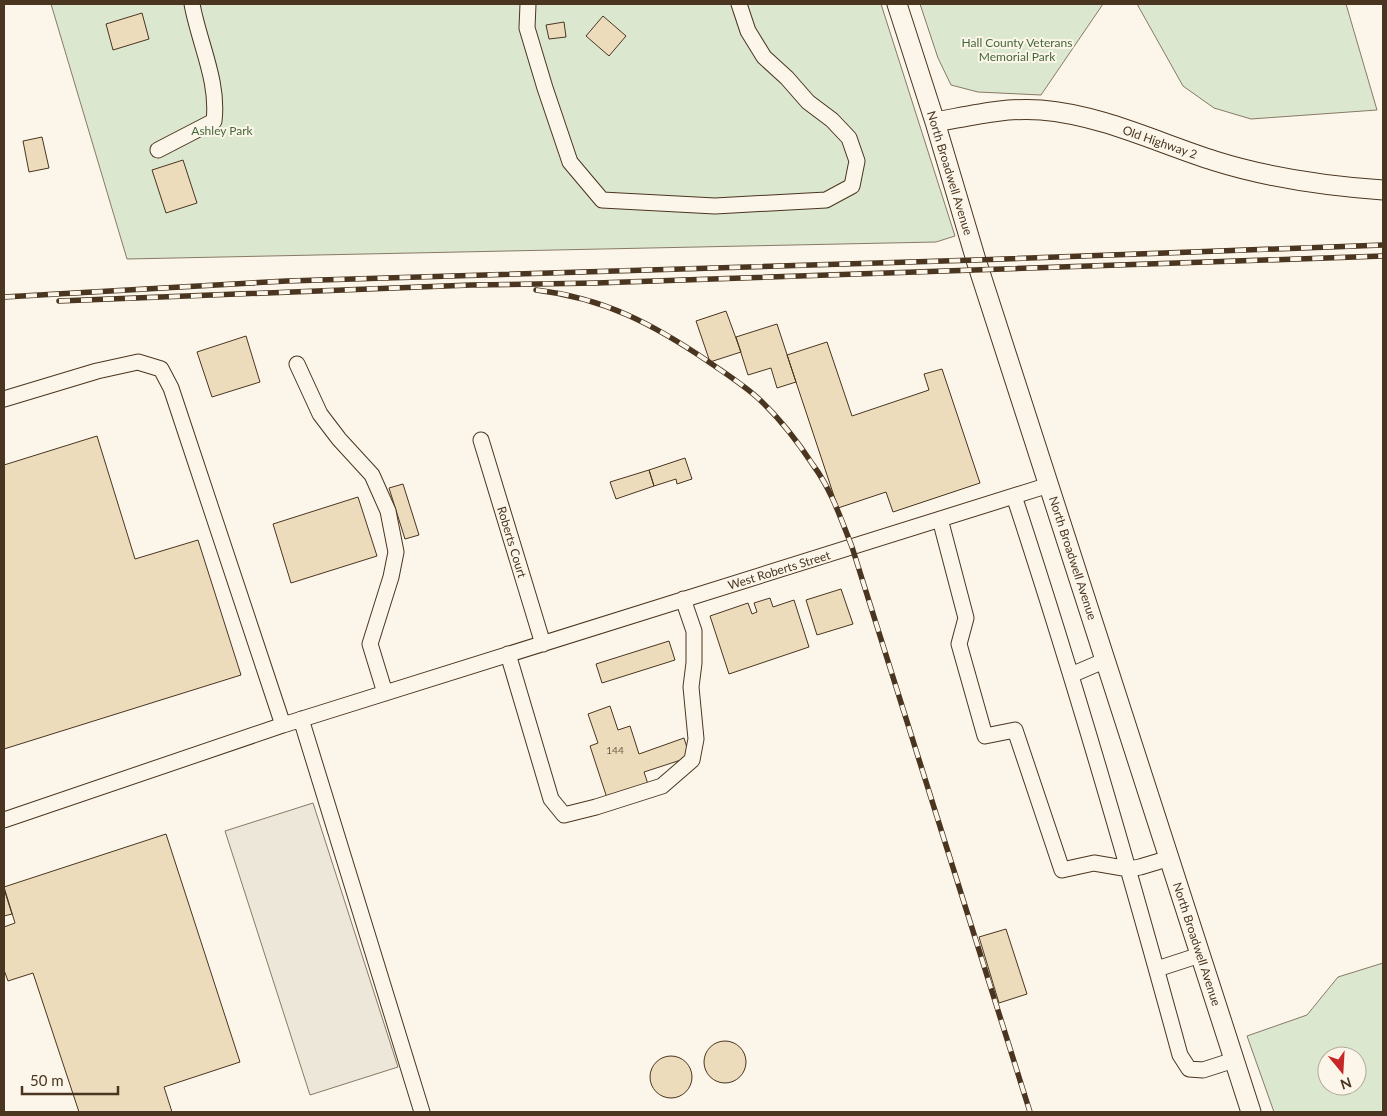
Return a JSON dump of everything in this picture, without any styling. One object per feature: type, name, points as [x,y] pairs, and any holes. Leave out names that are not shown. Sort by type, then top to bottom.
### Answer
[{"type":"main road","name":"North Broadwell Avenue","points":[[898,4],[976,260],[1251,1112]]},
{"type":"main road","name":"Old Highway 2","points":[[935,122],[1020,109],[1056,112],[1096,120],[1216,161],[1256,171],[1305,181],[1383,190]]},
{"type":"street","points":[[158,150],[214,121],[216,104],[210,69],[192,4]]},
{"type":"street","points":[[528,4],[527,28],[570,162],[602,200],[715,206],[826,200],[852,186],[857,161],[848,138],[832,120],[808,102],[787,78],[764,57],[748,32],[739,4]]},
{"type":"street","points":[[4,399],[97,371],[138,362],[161,368],[171,388],[283,725]]},
{"type":"street","points":[[297,364],[320,414],[339,439],[372,475],[388,511],[396,552],[391,577],[370,644],[385,693]]},
{"type":"street","name":"Roberts Court","points":[[481,440],[543,644]]},
{"type":"street","name":"West Roberts Street","points":[[4,820],[301,719],[1050,485]]},
{"type":"street","points":[[1014,496],[1071,674],[1129,868],[1180,1055],[1189,1069],[1203,1070],[1234,1060]]},
{"type":"street","points":[[940,519],[966,618],[959,644],[985,736],[1015,730],[1062,870],[1094,863],[1129,868],[1140,867],[1170,858]]},
{"type":"street","points":[[508,654],[551,800],[564,814],[606,804],[662,786],[692,760],[696,739],[691,687],[694,663],[694,631],[683,599]]},
{"type":"street","points":[[1071,674],[1106,660]]},
{"type":"street","points":[[301,719],[422,1112]]},
{"type":"street","points":[[1156,968],[1200,954]]},
{"type":"green space","name":"Ashley Park","points":[[51,4],[881,4],[955,236],[936,242],[127,259]]},
{"type":"green space","name":"Hall County Veterans Memorial Park","points":[[920,4],[1103,4],[1041,95],[978,92],[951,85],[938,58]]},
{"type":"green space","points":[[1137,4],[1346,4],[1377,110],[1251,119],[1214,108],[1183,86]]},
{"type":"green space","points":[[1383,963],[1383,1112],[1274,1112],[1247,1036],[1307,1015],[1338,977]]},
{"type":"shaded area","points":[[313,803],[398,1067],[310,1095],[225,831]]},
{"type":"building","points":[[142,13],[149,39],[113,50],[106,24]]},
{"type":"building","points":[[603,16],[626,36],[609,56],[586,36]]},
{"type":"building","points":[[564,22],[566,37],[549,39],[546,25]]},
{"type":"building","points":[[42,137],[49,168],[29,172],[23,141]]},
{"type":"building","points":[[183,160],[197,203],[166,213],[152,170]]},
{"type":"building","points":[[726,311],[741,352],[710,362],[696,321]]},
{"type":"building","points":[[777,324],[796,382],[777,388],[771,368],[748,375],[736,337]]},
{"type":"building","points":[[246,336],[260,382],[212,397],[197,352]]},
{"type":"building","points":[[827,342],[852,416],[929,390],[924,374],[942,369],[980,483],[893,512],[886,492],[838,508],[787,355]]},
{"type":"building","points":[[97,436],[135,559],[198,540],[241,675],[4,749],[4,465]]},
{"type":"building","points":[[685,458],[692,479],[677,484],[676,479],[654,486],[649,470]]},
{"type":"building","points":[[649,470],[654,486],[616,499],[610,482]]},
{"type":"building","points":[[403,484],[419,535],[405,539],[389,488]]},
{"type":"building","points":[[358,497],[377,556],[291,583],[273,524]]},
{"type":"building","points":[[841,589],[853,624],[817,635],[806,600]]},
{"type":"building","points":[[770,598],[773,607],[794,600],[809,647],[729,674],[710,616],[748,603],[752,614],[757,612],[754,603]]},
{"type":"building","points":[[669,641],[675,660],[602,683],[596,664]]},
{"type":"building","points":[[610,706],[618,730],[630,726],[639,754],[684,738],[690,757],[644,772],[648,784],[607,798],[590,746],[598,743],[588,714]]},
{"type":"building","points":[[166,834],[240,1062],[164,1087],[172,1112],[79,1112],[33,973],[8,981],[4,970],[4,927],[15,923],[4,887]]},
{"type":"building","points":[[4,889],[12,914],[4,916]]},
{"type":"building","points":[[1006,929],[1027,994],[999,1003],[979,937]]},
{"type":"building","points":[[729,1041],[737,1044],[743,1050],[746,1062],[743,1074],[737,1080],[721,1083],[713,1080],[707,1074],[704,1058],[707,1050],[713,1044]]},
{"type":"building","points":[[675,1056],[683,1059],[689,1065],[692,1077],[689,1089],[683,1095],[667,1098],[659,1095],[653,1089],[650,1073],[653,1065],[659,1059]]},
{"type":"railway","points":[[4,297],[287,281],[976,260],[1383,245]]},
{"type":"railway","points":[[59,301],[471,285],[596,283],[1383,256]]},
{"type":"railway","points":[[536,290],[584,299],[606,306],[648,325],[688,348],[735,380],[760,400],[788,431],[819,474],[835,504],[852,547],[1030,1112]]}]
